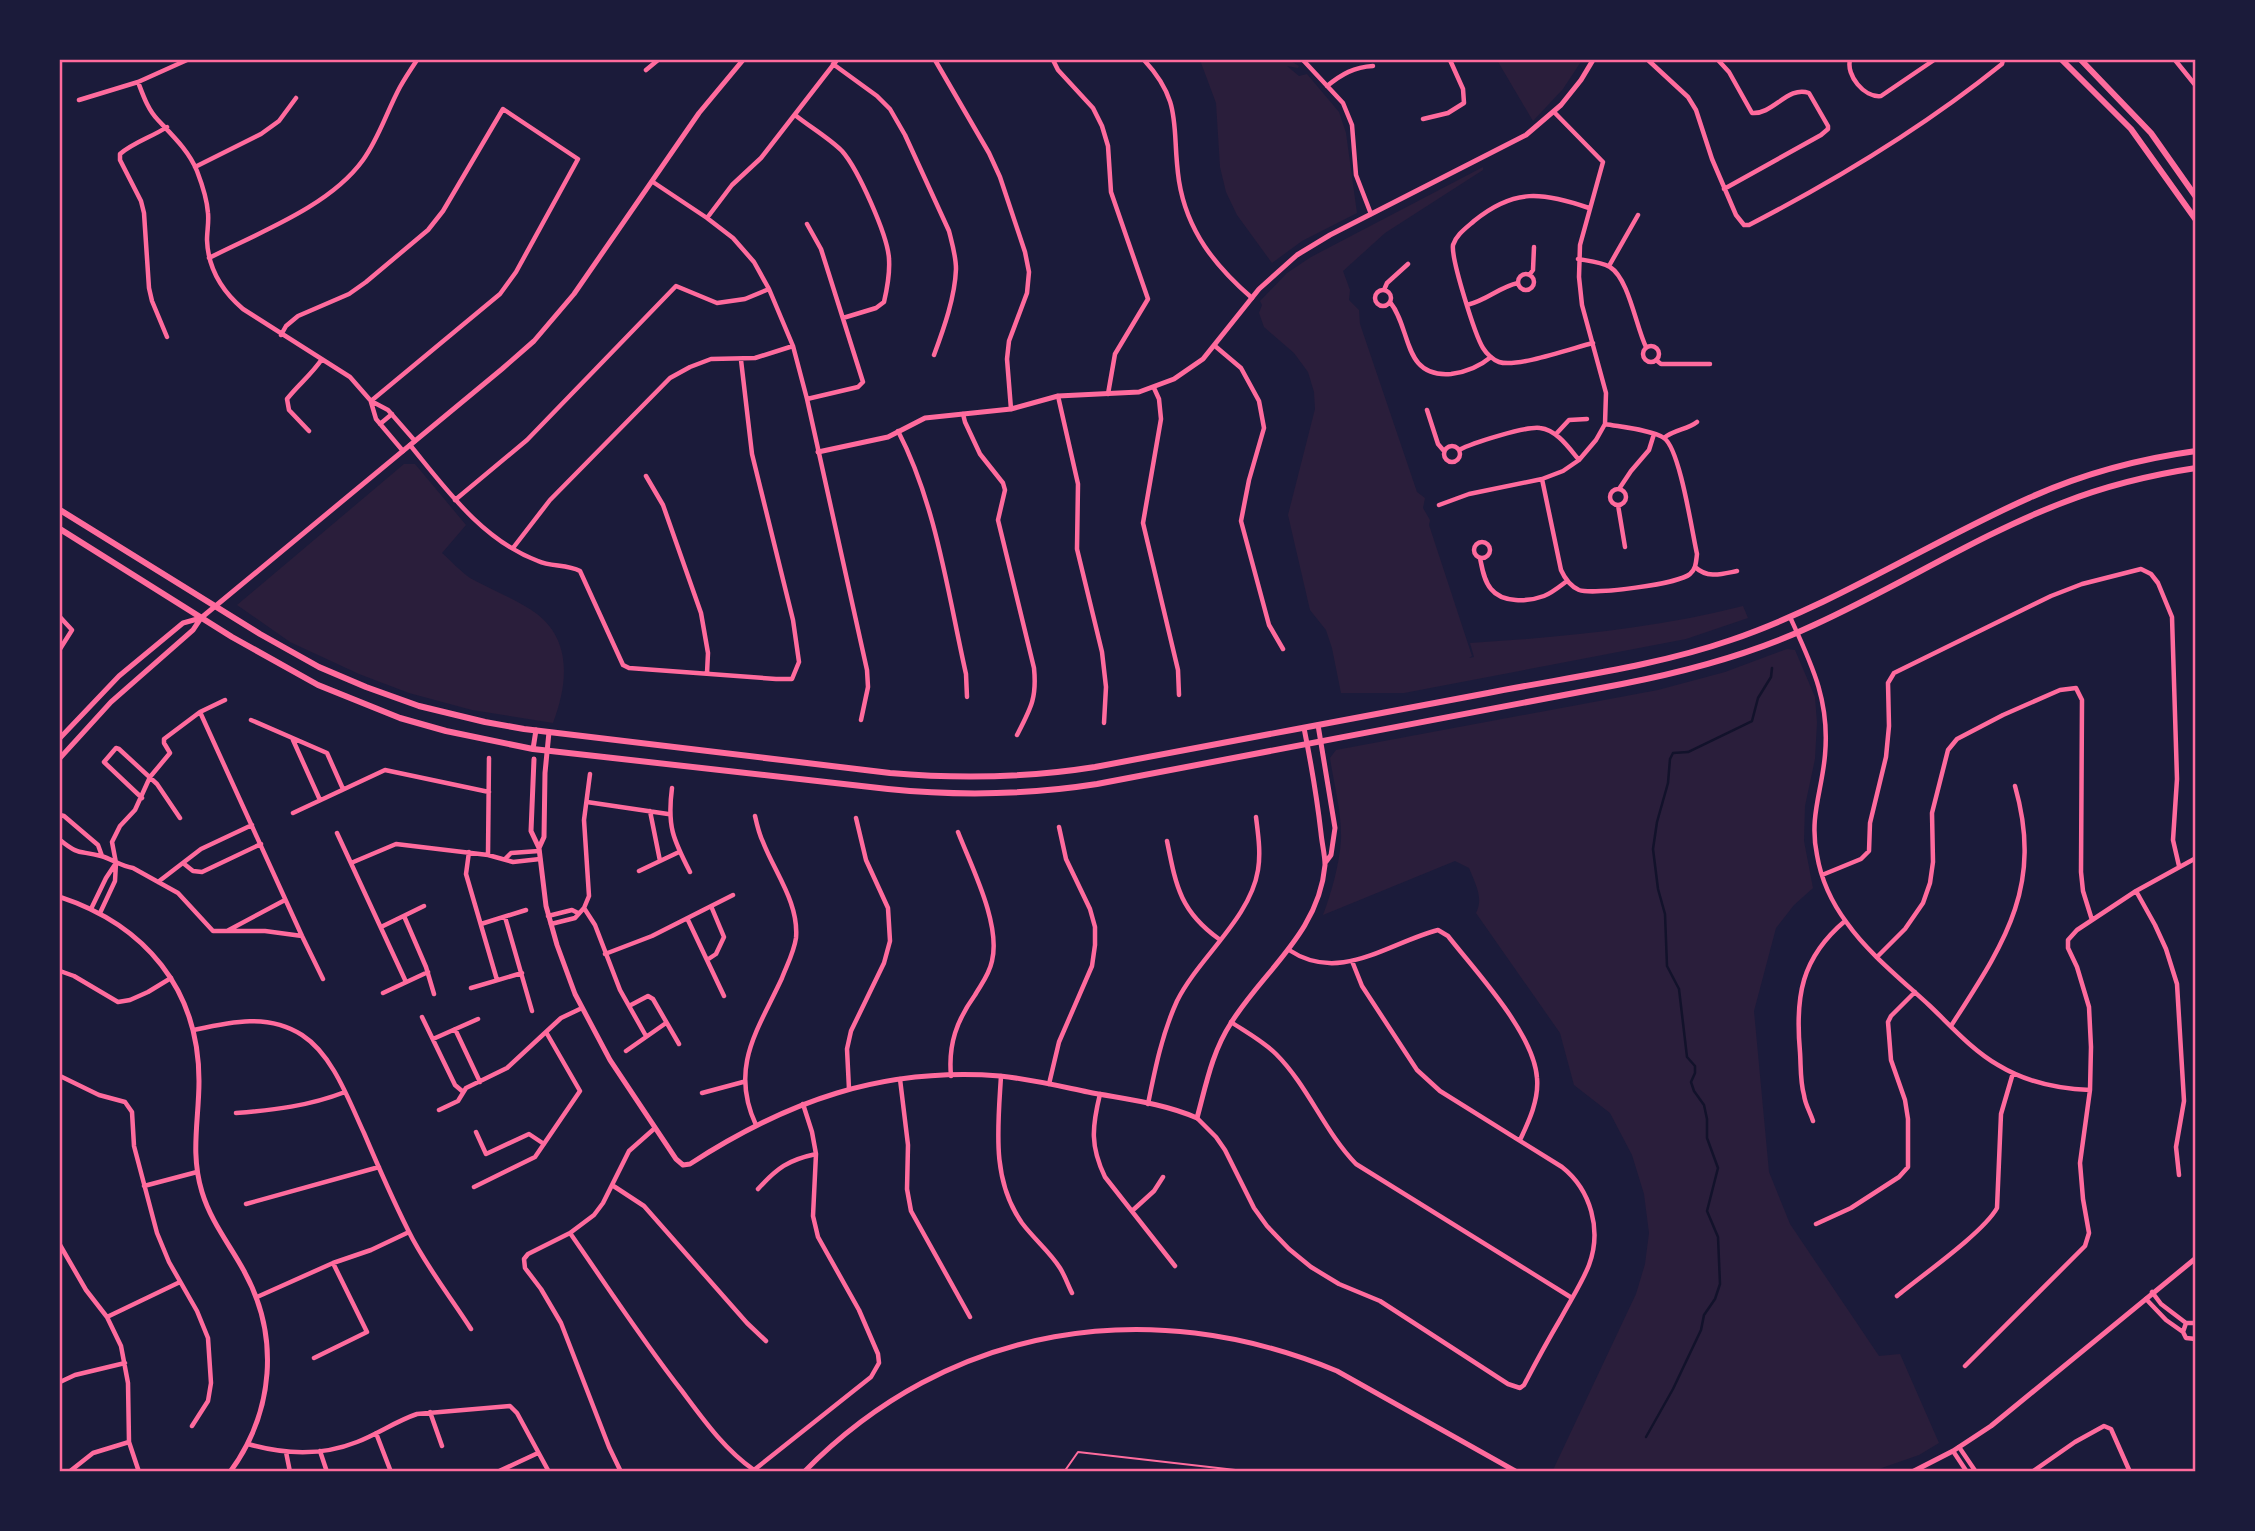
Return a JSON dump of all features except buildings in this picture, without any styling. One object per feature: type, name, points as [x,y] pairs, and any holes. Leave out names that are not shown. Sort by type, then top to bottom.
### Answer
[{"type":"main road","points":[[2062,60],[2131,129],[2196,220]]},
{"type":"main road","points":[[2081,60],[2151,134],[2196,197]]},
{"type":"main road","points":[[60,510],[298,656],[385,695],[454,716],[549,732],[890,773],[972,778],[1062,772],[1680,655],[1728,641],[1790,617],[2049,490],[2114,468],[2196,451]]},
{"type":"main road","points":[[60,529],[295,674],[400,718],[446,731],[533,749],[888,789],[939,794],[989,794],[1046,791],[1097,784],[1671,675],[1729,659],[1797,633],[2050,508],[2115,485],[2196,468]]},
{"type":"street","points":[[79,100],[138,82],[187,60]]},
{"type":"street","points":[[209,258],[327,197],[349,178],[364,159],[383,126],[399,88],[417,60]]},
{"type":"street","points":[[646,70],[659,60]]},
{"type":"street","points":[[60,758],[99,713],[193,630],[214,606],[517,356],[552,321],[575,294],[699,113],[743,60]]},
{"type":"street","points":[[935,60],[989,153],[1000,177],[1025,252],[1029,272],[1027,293],[1009,341],[1007,359],[1011,409]]},
{"type":"street","points":[[1053,60],[1093,108],[1102,126],[1108,146],[1111,192],[1148,299],[1115,354],[1108,395]]},
{"type":"street","points":[[1144,60],[1158,74],[1174,108],[1179,182],[1186,209],[1203,246],[1225,273],[1252,298]]},
{"type":"street","points":[[1303,60],[1343,103],[1352,125],[1356,175],[1371,214]]},
{"type":"street","points":[[1423,119],[1448,113],[1464,103],[1463,89],[1450,60]]},
{"type":"street","points":[[818,452],[888,437],[925,418],[1011,409],[1058,396],[1139,392],[1174,379],[1191,369],[1215,346],[1252,298],[1281,267],[1312,245],[1525,135],[1554,112],[1575,89],[1593,60]]},
{"type":"street","points":[[1648,60],[1689,97],[1724,188],[1744,225],[1749,225],[1820,188],[1892,143],[1973,88],[2002,64],[2003,60]]},
{"type":"street","points":[[1718,60],[1730,72],[1752,113],[1764,112],[1794,93],[1802,91],[1809,93],[1827,122],[1828,129],[1810,142],[1724,188]]},
{"type":"street","points":[[1849,61],[1849,71],[1865,94],[1873,97],[1881,96],[1934,60]]},
{"type":"street","points":[[2175,60],[2196,86]]},
{"type":"street","points":[[708,218],[732,185],[761,158],[835,62],[890,109],[905,135],[949,231],[956,269],[944,329],[934,355]]},
{"type":"street","points":[[1327,86],[1346,72],[1362,66],[1373,66]]},
{"type":"street","points":[[138,82],[157,119],[167,127],[195,167],[202,184],[208,213],[209,258],[216,279],[228,296],[281,335],[350,377],[371,401],[388,410],[456,500],[479,525],[537,561],[580,570],[619,658],[623,665],[629,668],[776,680],[792,679],[799,663],[793,620],[752,454],[741,360]]},
{"type":"street","points":[[195,167],[261,134],[279,121],[296,98]]},
{"type":"street","points":[[281,335],[286,326],[298,316],[349,294],[366,282],[428,230],[443,211],[503,109],[578,159],[516,272],[500,294],[371,401]]},
{"type":"street","points":[[1439,505],[1469,494],[1542,479],[1563,471],[1579,460],[1605,424],[1606,393],[1582,305],[1578,259],[1589,208],[1603,163],[1554,112]]},
{"type":"street","points":[[795,116],[840,149],[850,161],[858,173],[887,244],[890,260],[884,302],[876,308],[843,318]]},
{"type":"street","points":[[167,127],[120,154],[120,160],[141,201],[149,289],[167,337]]},
{"type":"street","points":[[653,182],[708,218],[733,238],[754,262],[769,289],[793,346],[867,670],[868,687],[861,720]]},
{"type":"street","points":[[1589,208],[1549,196],[1516,197],[1478,218],[1461,232],[1453,244],[1467,305],[1483,348],[1491,357],[1499,362],[1510,363],[1593,343]]},
{"type":"street","points":[[1609,266],[1638,215]]},
{"type":"street","points":[[807,223],[821,249],[863,382],[858,387],[807,399]]},
{"type":"street","points":[[1530,274],[1534,270],[1534,247]]},
{"type":"street","points":[[1578,259],[1609,266],[1617,273],[1646,347],[1644,359],[1648,362],[1656,360],[1659,354],[1657,349],[1653,346],[1646,347]]},
{"type":"street","points":[[1390,302],[1381,306],[1375,302],[1376,294],[1384,290],[1387,283],[1408,264]]},
{"type":"street","points":[[1530,274],[1534,281],[1532,288],[1524,290],[1518,283],[1520,276],[1530,274]]},
{"type":"street","points":[[1467,305],[1479,302],[1508,285],[1518,283]]},
{"type":"street","points":[[456,500],[527,440],[676,286],[717,303],[745,299],[769,289]]},
{"type":"street","points":[[1384,290],[1390,295],[1390,302],[1396,309],[1413,358],[1422,368],[1434,373],[1449,374],[1480,366],[1491,357]]},
{"type":"street","points":[[513,548],[550,500],[670,378],[711,359],[741,360],[768,355],[793,346]]},
{"type":"street","points":[[1215,346],[1241,368],[1259,401],[1264,428],[1241,521],[1269,625],[1283,649]]},
{"type":"street","points":[[309,431],[289,410],[287,399],[298,385],[314,372],[322,359]]},
{"type":"street","points":[[1656,360],[1661,364],[1710,363]]},
{"type":"street","points":[[1154,388],[1159,399],[1161,419],[1143,523],[1178,670],[1179,695]]},
{"type":"street","points":[[1058,396],[1078,484],[1077,549],[1102,652],[1106,687],[1104,723]]},
{"type":"street","points":[[371,401],[376,419],[403,450]]},
{"type":"street","points":[[1427,410],[1446,460],[1453,462],[1459,457],[1459,450]]},
{"type":"street","points":[[963,413],[980,454],[1003,483],[1005,490],[998,520],[1034,668],[1036,687],[1033,703],[1017,735]]},
{"type":"street","points":[[380,424],[392,414]]},
{"type":"street","points":[[1556,435],[1569,420],[1587,419]]},
{"type":"street","points":[[1664,438],[1672,432],[1690,428],[1697,422]]},
{"type":"street","points":[[1605,424],[1654,434],[1670,444],[1678,466],[1697,554],[1694,570]]},
{"type":"street","points":[[1459,450],[1481,440],[1540,428],[1556,435],[1579,460]]},
{"type":"street","points":[[898,430],[926,495],[965,674],[967,697]]},
{"type":"street","points":[[1619,489],[1648,450],[1654,434]]},
{"type":"street","points":[[1444,451],[1450,446],[1459,450]]},
{"type":"street","points":[[646,476],[663,505],[701,613],[708,653],[707,673]]},
{"type":"street","points":[[1542,479],[1561,570],[1567,581],[1576,589],[1600,592],[1676,581],[1694,570],[1712,575],[1737,571]]},
{"type":"street","points":[[1619,489],[1624,492],[1626,499],[1618,505],[1612,503],[1610,496],[1612,491],[1619,489]]},
{"type":"street","points":[[1618,505],[1626,547]]},
{"type":"street","points":[[1480,558],[1491,590],[1505,598],[1541,598],[1567,581]]},
{"type":"street","points":[[1822,875],[1861,859],[1869,851],[1870,823],[1886,757],[1889,726],[1888,683],[1894,673],[2051,596],[2082,584],[2141,569],[2151,574],[2158,583],[2172,617],[2177,779],[2173,840],[2179,866]]},
{"type":"street","points":[[60,617],[72,630],[60,649]]},
{"type":"street","points":[[1790,617],[1823,698],[1825,757],[1814,822],[1814,841],[1822,875],[1845,921],[1982,1055],[2012,1073],[2046,1085],[2090,1090]]},
{"type":"street","points":[[60,738],[119,676],[183,623],[201,618]]},
{"type":"street","points":[[1878,956],[1905,929],[1923,903],[1930,883],[1933,862],[1932,813],[1948,750],[1957,739],[2003,715],[2060,690],[2076,688],[2082,700],[2081,872],[2083,891],[2092,920]]},
{"type":"street","points":[[100,913],[115,881],[116,863],[112,842],[120,826],[135,810],[150,777],[170,753],[164,739],[200,712],[225,700]]},
{"type":"street","points":[[200,712],[323,979]]},
{"type":"street","points":[[251,720],[327,753],[343,789]]},
{"type":"street","points":[[1318,725],[1335,828],[1331,855],[1325,863]]},
{"type":"street","points":[[1196,1118],[1213,1059],[1231,1022],[1303,930],[1317,898],[1325,863],[1318,802],[1304,728]]},
{"type":"street","points":[[536,730],[531,831],[539,849],[548,916],[582,1008],[610,1060],[676,1159],[683,1165],[690,1164],[756,1125],[802,1103],[849,1089],[900,1079],[1001,1076],[1178,1110],[1196,1118],[1216,1137],[1254,1208],[1278,1238],[1311,1267],[1339,1284],[1380,1301],[1514,1387],[1520,1388],[1589,1265],[1594,1223],[1588,1202],[1573,1175],[1440,1091],[1424,1078],[1365,991],[1352,961]]},
{"type":"street","points":[[539,849],[544,837],[549,732]]},
{"type":"street","points":[[293,739],[320,800]]},
{"type":"street","points":[[142,798],[104,760],[118,747],[157,784],[180,818]]},
{"type":"street","points":[[488,855],[489,758]]},
{"type":"street","points":[[293,813],[385,770],[489,792]]},
{"type":"street","points":[[551,924],[575,918],[584,908],[589,896],[584,820],[590,774]]},
{"type":"street","points":[[1951,1026],[1995,957],[2018,903],[2024,846],[2023,814],[2015,786]]},
{"type":"street","points":[[672,788],[668,814],[679,852],[690,872]]},
{"type":"street","points":[[587,802],[668,814]]},
{"type":"street","points":[[531,808],[544,808]]},
{"type":"street","points":[[650,811],[660,861]]},
{"type":"street","points":[[60,815],[98,845],[102,856]]},
{"type":"street","points":[[755,816],[762,841],[792,906],[796,940],[748,1054],[743,1082],[750,1113],[756,1125]]},
{"type":"street","points":[[1148,1104],[1158,1054],[1178,999],[1252,891],[1260,850],[1256,817]]},
{"type":"street","points":[[849,1089],[846,1049],[851,1031],[884,962],[890,941],[888,908],[866,860],[856,818]]},
{"type":"street","points":[[158,882],[201,849],[252,825]]},
{"type":"street","points":[[1049,1084],[1059,1042],[1092,966],[1095,945],[1095,928],[1090,909],[1066,859],[1059,827]]},
{"type":"street","points":[[1320,829],[1335,828]]},
{"type":"street","points":[[951,1076],[951,1045],[955,1030],[962,1013],[988,976],[993,959],[995,933],[958,832]]},
{"type":"street","points":[[337,833],[406,982]]},
{"type":"street","points":[[60,840],[75,852],[102,856],[138,870],[184,899],[214,931],[265,931],[302,936]]},
{"type":"street","points":[[1167,841],[1180,894],[1190,913],[1202,927],[1219,939]]},
{"type":"street","points":[[183,863],[192,871],[202,872],[261,844]]},
{"type":"street","points":[[351,863],[396,844],[469,852],[513,862],[540,859]]},
{"type":"street","points":[[505,859],[511,853],[539,849]]},
{"type":"street","points":[[469,852],[466,874],[497,980]]},
{"type":"street","points":[[639,871],[679,852]]},
{"type":"street","points":[[1965,1366],[2085,1246],[2090,1233],[2083,1199],[2080,1163],[2090,1090],[2089,1007],[2077,967],[2068,948],[2068,940],[2077,930],[2136,891],[2196,858]]},
{"type":"street","points":[[91,909],[116,863]]},
{"type":"street","points":[[2136,891],[2166,949],[2177,984],[2184,1101],[2176,1147],[2179,1175]]},
{"type":"street","points":[[605,954],[688,920],[733,895]]},
{"type":"street","points":[[60,897],[100,913],[137,937],[171,978],[194,1030],[199,1083],[194,1139],[197,1172],[211,1218],[257,1297],[268,1346],[264,1396],[258,1422],[230,1472]]},
{"type":"street","points":[[226,931],[285,900]]},
{"type":"street","points":[[381,927],[424,906]]},
{"type":"street","points":[[707,960],[716,954],[724,937],[711,906]]},
{"type":"street","points":[[584,908],[595,925],[605,954],[646,1036]]},
{"type":"street","points":[[481,924],[526,910]]},
{"type":"street","points":[[548,916],[572,910],[578,913]]},
{"type":"street","points":[[404,916],[435,995]]},
{"type":"street","points":[[505,917],[532,1011]]},
{"type":"street","points":[[688,920],[724,996]]},
{"type":"street","points":[[1812,1121],[1803,1095],[1797,1025],[1801,985],[1822,944],[1845,921]]},
{"type":"street","points":[[1289,950],[1309,961],[1352,961],[1438,930],[1448,936],[1524,1035],[1533,1055],[1538,1078],[1537,1094],[1530,1121],[1520,1140]]},
{"type":"street","points":[[60,971],[74,976],[118,1002],[148,992],[171,978]]},
{"type":"street","points":[[383,993],[428,972]]},
{"type":"street","points":[[471,988],[522,973]]},
{"type":"street","points":[[1816,1224],[1871,1196],[1899,1177],[1908,1167],[1908,1119],[1905,1100],[1891,1060],[1888,1022],[1915,992]]},
{"type":"street","points":[[629,1006],[648,996],[653,999],[679,1044]]},
{"type":"street","points":[[439,1110],[458,1101],[462,1091],[507,1068],[561,1018],[582,1008]]},
{"type":"street","points":[[422,1017],[455,1085],[462,1091]]},
{"type":"street","points":[[433,1039],[478,1019]]},
{"type":"street","points":[[194,1030],[233,1021],[260,1021],[303,1035],[317,1049],[333,1069],[345,1092],[408,1232],[471,1329]]},
{"type":"street","points":[[1231,1022],[1275,1052],[1304,1090],[1339,1146],[1356,1164],[1572,1298]]},
{"type":"street","points":[[626,1051],[666,1023]]},
{"type":"street","points":[[456,1029],[480,1082]]},
{"type":"street","points":[[474,1187],[535,1157],[580,1091],[546,1032]]},
{"type":"street","points":[[1897,1296],[1990,1218],[1997,1208],[2001,1114],[2012,1073]]},
{"type":"street","points":[[60,1076],[99,1095],[125,1102],[132,1112],[134,1146],[156,1233],[197,1311],[208,1338],[211,1360],[208,1401],[192,1426]]},
{"type":"street","points":[[1001,1076],[998,1150],[1001,1177],[1016,1213],[1060,1268],[1072,1293]]},
{"type":"street","points":[[900,1079],[908,1145],[907,1189],[911,1210],[970,1317]]},
{"type":"street","points":[[702,1093],[743,1082]]},
{"type":"street","points":[[236,1113],[310,1104],[345,1092]]},
{"type":"street","points":[[1100,1094],[1093,1123],[1093,1142],[1098,1162],[1105,1177],[1175,1266]]},
{"type":"street","points":[[570,1233],[653,1354],[701,1417],[735,1457],[754,1470],[871,1377],[879,1363],[878,1354],[859,1310],[818,1237],[813,1216],[816,1154],[802,1103]]},
{"type":"street","points":[[621,1472],[561,1323],[525,1268],[524,1259],[528,1254],[570,1233],[594,1215],[629,1151],[655,1128]]},
{"type":"street","points":[[476,1132],[486,1154],[528,1133],[544,1144]]},
{"type":"street","points":[[758,1189],[775,1170],[794,1159],[816,1154]]},
{"type":"street","points":[[246,1204],[379,1167]]},
{"type":"street","points":[[144,1186],[197,1172]]},
{"type":"street","points":[[1132,1211],[1154,1191],[1163,1177]]},
{"type":"street","points":[[611,1185],[644,1206],[766,1341]]},
{"type":"street","points":[[257,1297],[408,1232]]},
{"type":"street","points":[[60,1245],[86,1290],[107,1317],[121,1346],[128,1383],[129,1442],[139,1472]]},
{"type":"street","points":[[1912,1472],[1956,1449],[2012,1409],[2196,1258]]},
{"type":"street","points":[[314,1358],[367,1332],[333,1263]]},
{"type":"street","points":[[107,1317],[180,1282]]},
{"type":"street","points":[[2152,1292],[2161,1304],[2186,1323],[2196,1323]]},
{"type":"street","points":[[2145,1298],[2166,1320],[2183,1332],[2186,1338],[2196,1339]]},
{"type":"street","points":[[2183,1332],[2186,1323]]},
{"type":"street","points":[[804,1472],[866,1417],[911,1389],[951,1369],[1040,1340],[1077,1333],[1142,1328],[1228,1337],[1265,1345],[1313,1361],[1337,1371],[1517,1472]]},
{"type":"street","points":[[60,1382],[75,1375],[125,1363]]},
{"type":"street","points":[[248,1444],[286,1452],[320,1451],[355,1443],[403,1419],[430,1412],[510,1406],[517,1413],[549,1472]]},
{"type":"street","points":[[430,1412],[442,1446]]},
{"type":"street","points":[[2032,1472],[2075,1442],[2104,1426],[2111,1429],[2130,1472]]},
{"type":"street","points":[[376,1433],[391,1472]]},
{"type":"street","points":[[69,1472],[93,1453],[129,1442]]},
{"type":"street","points":[[1956,1449],[1967,1472]]},
{"type":"street","points":[[1956,1449],[1976,1472]]},
{"type":"street","points":[[320,1451],[327,1472]]},
{"type":"street","points":[[286,1452],[290,1472]]},
{"type":"street","points":[[497,1472],[538,1452]]},
{"type":"lane","points":[[1064,1472],[1078,1452],[1253,1472]]},
{"type":"shaded area","points":[[1200,60],[1289,60],[1299,66],[1287,66],[1299,76],[1307,74],[1339,112],[1346,133],[1357,213],[1302,241],[1272,263],[1237,215],[1226,192],[1220,167],[1216,103]]},
{"type":"shaded area","points":[[1497,60],[1582,60],[1563,89],[1533,121]]},
{"type":"shaded area","points":[[1483,167],[1483,170],[1385,233],[1343,271],[1350,290],[1349,300],[1359,310],[1360,324],[1417,492],[1425,498],[1423,508],[1430,520],[1429,525],[1472,656],[1469,658],[1474,657],[1470,643],[1607,631],[1675,621],[1743,606],[1748,618],[1686,639],[1404,693],[1341,693],[1326,630],[1310,610],[1288,515],[1315,409],[1314,392],[1308,372],[1294,353],[1264,327],[1259,313],[1262,305],[1260,301],[1287,273],[1311,257]]},
{"type":"shaded area","points":[[404,464],[415,464],[466,525],[442,553],[470,578],[537,614],[549,625],[557,638],[562,651],[564,680],[553,723],[472,710],[409,693],[359,674],[290,642],[237,605]]},
{"type":"shaded area","points":[[1787,649],[1795,650],[1815,697],[1815,759],[1805,806],[1804,841],[1813,888],[1794,905],[1776,928],[1754,1011],[1769,1172],[1790,1224],[1879,1356],[1900,1354],[1939,1443],[1919,1455],[1873,1471],[1553,1470],[1636,1294],[1645,1264],[1649,1233],[1644,1194],[1632,1155],[1610,1113],[1574,1085],[1560,1033],[1476,913],[1479,896],[1469,868],[1455,861],[1323,915],[1335,878],[1341,840],[1339,809],[1330,758],[1336,750],[1658,690],[1725,672]]},
{"type":"waterway","points":[[1646,1437],[1673,1389],[1720,1284],[1718,1237],[1707,1211],[1718,1168],[1707,1138],[1704,1105],[1691,1082],[1695,1066],[1687,1057],[1679,989],[1667,966],[1665,914],[1658,889],[1653,849],[1657,822],[1673,753],[1688,752],[1752,721],[1758,698],[1771,677],[1772,668]]}]
